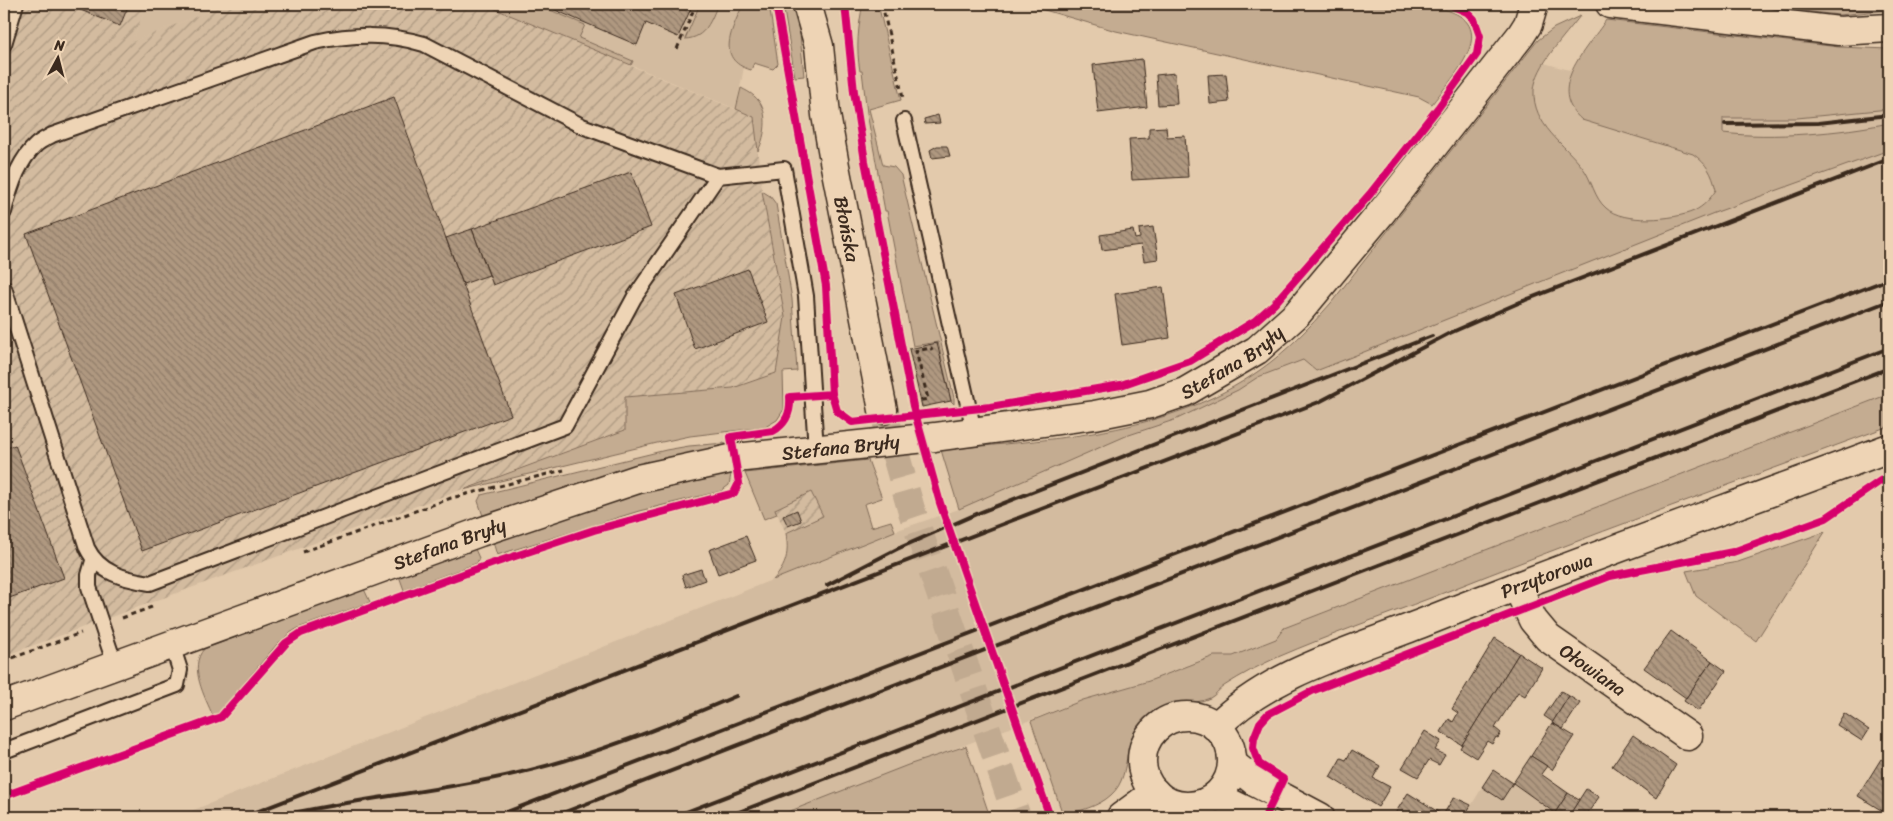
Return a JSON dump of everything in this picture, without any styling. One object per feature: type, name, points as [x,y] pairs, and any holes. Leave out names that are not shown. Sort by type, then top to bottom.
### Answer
[{"type":"street","name":"Błońska","points":[[807,4],[818,46],[826,115],[835,166],[883,410]]},
{"type":"street","name":"Błońska","points":[[818,46],[826,4]]},
{"type":"street","name":"Stefana Bryły","points":[[4,706],[559,504],[638,479],[735,458],[816,450],[1095,415],[1150,404],[1185,392],[1257,350],[1310,301],[1521,35],[1528,24],[1534,4]]},
{"type":"street","points":[[1610,4],[1839,31],[1889,28]]},
{"type":"street","name":"Przytorowa","points":[[1216,727],[1248,698],[1293,674],[1517,586],[1889,448]]},
{"type":"street","name":"Ołowiana","points":[[1517,586],[1533,620],[1548,638],[1688,736]]},
{"type":"street","points":[[1180,716],[1199,717],[1216,727],[1229,745],[1233,764],[1229,778],[1216,796],[1201,804],[1184,806],[1174,804],[1155,792],[1144,776],[1142,756],[1148,738],[1162,724],[1180,716]]},
{"type":"street","points":[[1233,764],[1258,784],[1320,817]]},
{"type":"street","points":[[1121,817],[1155,792]]},
{"type":"street","points":[[1216,796],[1259,817]]},
{"type":"lane","points":[[4,44],[16,4]]},
{"type":"lane","points":[[4,212],[9,190],[26,158],[36,145],[52,135],[315,42],[344,36],[370,35],[402,38],[424,44],[582,126],[718,176],[784,168],[806,296],[816,450]]},
{"type":"lane","points":[[904,120],[974,431]]},
{"type":"lane","points":[[4,288],[87,548],[93,561],[106,570],[129,580],[150,583],[565,426],[634,298],[718,176]]},
{"type":"lane","points":[[93,561],[89,575],[89,587],[115,665]]},
{"type":"lane","points":[[4,751],[177,685],[180,670],[172,645]]},
{"type":"path","points":[[677,49],[696,4]]},
{"type":"path","points":[[882,4],[906,109],[904,120]]},
{"type":"path","points":[[912,402],[928,399],[916,351],[931,348]]},
{"type":"shaded area","points":[[4,4],[147,4],[132,42],[227,4],[483,4],[754,117],[762,191],[785,317],[776,373],[733,388],[625,397],[625,430],[4,656]]},
{"type":"shaded area","points":[[147,4],[227,4],[131,43]]},
{"type":"shaded area","points":[[483,4],[756,4],[736,109],[631,65]]},
{"type":"shaded area","points":[[483,4],[536,4],[585,25],[579,38],[633,61],[631,65]]},
{"type":"shaded area","points":[[700,4],[718,4],[703,32],[692,38],[685,39]]},
{"type":"shaded area","points":[[743,4],[769,4],[778,64],[773,69],[754,63],[751,70],[740,65],[733,58],[729,42]]},
{"type":"shaded area","points":[[783,4],[797,4],[804,76],[795,77]]},
{"type":"shaded area","points":[[863,4],[878,4],[901,100],[869,109],[883,165],[894,167],[901,175],[954,404],[951,401],[938,342],[913,346],[887,211],[885,211],[867,113],[862,71],[860,71],[858,38]]},
{"type":"shaded area","points":[[1024,4],[1414,4],[1448,10],[1465,20],[1471,31],[1471,43],[1458,70],[1432,104],[1419,97],[1116,31]]},
{"type":"shaded area","points":[[1781,4],[1889,4],[1889,10],[1839,15],[1784,9]]},
{"type":"shaded area","points":[[1580,16],[1545,61],[1536,80],[1534,90],[1535,102],[1538,114],[1544,124],[1583,168],[1602,204],[1614,213],[1649,219],[1674,217],[1701,207],[1716,190],[1708,169],[1693,154],[1582,120],[1572,108],[1567,96],[1568,83],[1573,70],[1606,20],[1839,47],[1889,49],[1889,109],[1797,118],[1723,118],[1723,133],[1742,135],[1806,134],[1850,130],[1889,123],[1889,150],[1714,213],[1316,371],[1303,360],[1258,377],[1238,390],[1177,419],[1126,436],[959,509],[941,450],[1065,437],[1106,431],[1147,421],[1186,409],[1224,392],[1270,363],[1297,339],[1331,303],[1538,40],[1554,28]]},
{"type":"shaded area","points":[[1544,63],[1580,73],[1889,93],[1889,394],[1284,628],[1276,639],[1233,656],[1214,656],[1149,681],[1083,700],[775,817],[176,817],[895,531],[959,509],[1126,436],[1177,419],[1238,390],[1258,377],[1303,360]]},
{"type":"shaded area","points":[[741,88],[759,101],[764,115],[763,137],[758,151],[754,117],[736,109]]},
{"type":"shaded area","points":[[762,191],[770,196],[776,204],[792,299],[797,371],[783,372],[784,409],[777,420],[765,427],[690,436],[463,490],[625,430],[625,397],[733,388],[776,373],[785,317]]},
{"type":"shaded area","points":[[1889,394],[1889,426],[1604,531],[1316,641],[1251,670],[1224,686],[1210,698],[1197,702],[1169,705],[1155,710],[1143,719],[1135,730],[1123,776],[1111,795],[1094,806],[1063,815],[1031,721],[1083,700],[1149,681],[1214,656],[1233,656],[1276,639],[1284,628]]},
{"type":"shaded area","points":[[725,443],[726,446],[623,469],[483,516],[478,501],[481,495],[666,450]]},
{"type":"shaded area","points":[[868,460],[882,498],[864,504],[871,527],[891,521],[895,531],[773,580],[786,558],[786,533],[823,516],[811,492],[775,509],[777,514],[764,519],[745,473]]},
{"type":"shaded area","points":[[731,474],[729,485],[721,491],[639,511],[497,555],[493,542],[551,521],[610,502],[670,486]]},
{"type":"shaded area","points":[[812,492],[823,516],[786,533],[775,509]]},
{"type":"shaded area","points":[[1825,532],[1756,641],[1696,596],[1686,571],[1738,562]]},
{"type":"shaded area","points":[[475,549],[479,558],[477,563],[404,590],[399,576]]},
{"type":"shaded area","points":[[364,589],[370,602],[298,628],[278,643],[221,710],[213,716],[202,691],[198,673],[199,656],[204,649]]},
{"type":"shaded area","points":[[966,746],[990,817],[775,817],[908,765]]},
{"type":"shaded area","points":[[1493,770],[1555,813],[1562,817],[1464,817]]},
{"type":"building","points":[[80,4],[129,4],[120,26],[78,9]]},
{"type":"building","points":[[541,4],[693,4],[678,37],[646,23],[637,45]]},
{"type":"building","points":[[1142,59],[1147,107],[1098,113],[1093,65]]},
{"type":"building","points":[[1175,73],[1177,104],[1158,105],[1156,75]]},
{"type":"building","points":[[1226,74],[1229,102],[1210,104],[1208,75]]},
{"type":"building","points":[[394,97],[511,415],[142,551],[26,234]]},
{"type":"building","points":[[938,115],[940,123],[925,124],[924,119]]},
{"type":"building","points":[[1166,127],[1167,137],[1185,136],[1188,177],[1132,180],[1129,139],[1149,138],[1149,128]]},
{"type":"building","points":[[937,146],[947,146],[950,156],[932,158],[930,150]]},
{"type":"building","points":[[631,172],[651,227],[493,285],[472,229]]},
{"type":"building","points":[[1153,227],[1158,259],[1144,261],[1141,245],[1102,250],[1100,235],[1133,230],[1135,239],[1140,238],[1139,229]]},
{"type":"building","points":[[472,229],[489,275],[463,284],[446,238]]},
{"type":"building","points":[[748,269],[768,322],[695,349],[676,295]]},
{"type":"building","points":[[1163,287],[1170,338],[1122,345],[1115,294]]},
{"type":"building","points":[[937,343],[951,401],[922,407],[909,349]]},
{"type":"building","points":[[15,445],[64,578],[4,600],[4,449]]},
{"type":"building","points":[[797,510],[801,521],[788,526],[783,516]]},
{"type":"building","points":[[746,536],[756,560],[718,574],[709,550]]},
{"type":"building","points":[[701,569],[705,580],[686,587],[682,575]]},
{"type":"building","points":[[1671,631],[1712,661],[1686,698],[1644,668]]},
{"type":"building","points":[[1495,638],[1519,653],[1462,745],[1441,732],[1449,719],[1453,722],[1458,713],[1452,709]]},
{"type":"building","points":[[1519,653],[1542,668],[1525,696],[1518,692],[1495,728],[1501,733],[1498,738],[1496,737],[1492,744],[1487,741],[1476,758],[1460,748]]},
{"type":"building","points":[[1712,661],[1726,671],[1698,711],[1684,701]]},
{"type":"building","points":[[1561,691],[1569,696],[1553,722],[1544,716]]},
{"type":"building","points":[[1569,696],[1580,703],[1563,729],[1552,723]]},
{"type":"building","points":[[1844,713],[1869,730],[1862,741],[1837,725]]},
{"type":"building","points":[[1552,723],[1574,736],[1552,770],[1531,756]]},
{"type":"building","points":[[1425,731],[1441,741],[1435,750],[1445,755],[1439,765],[1429,760],[1418,777],[1402,768]]},
{"type":"building","points":[[1633,735],[1676,765],[1656,798],[1612,766]]},
{"type":"building","points":[[1352,750],[1380,766],[1373,778],[1390,787],[1378,807],[1330,777],[1341,758],[1346,760]]},
{"type":"building","points":[[1531,756],[1547,766],[1541,774],[1568,793],[1555,813],[1513,783]]},
{"type":"building","points":[[1881,759],[1889,765],[1889,815],[1858,796]]},
{"type":"building","points":[[1493,770],[1513,783],[1502,800],[1482,787]]},
{"type":"building","points":[[1586,789],[1599,797],[1585,817],[1568,817]]},
{"type":"building","points":[[1408,793],[1443,815],[1454,797],[1471,805],[1464,817],[1398,817],[1394,815]]},
{"type":"building","points":[[1568,793],[1579,800],[1568,817],[1562,817],[1555,813]]},
{"type":"tunnel","points":[[883,410],[911,509],[1017,817]]},
{"type":"railway","points":[[1725,124],[1818,123],[1889,115]]},
{"type":"railway","points":[[1518,303],[1889,159]]},
{"type":"railway","points":[[494,817],[1889,279]]},
{"type":"railway","points":[[243,817],[1319,402],[1450,333],[1523,301]]},
{"type":"railway","points":[[552,817],[1889,301]]},
{"type":"railway","points":[[827,585],[897,549],[981,512],[1432,336]]},
{"type":"railway","points":[[673,817],[1889,348]]},
{"type":"railway","points":[[726,817],[1889,368]]},
{"type":"railway","points":[[275,817],[305,810],[488,780],[546,766],[629,739],[736,696]]},
{"type":"cycle path","points":[[4,796],[221,717],[286,643],[301,633],[491,564],[594,530],[734,493],[739,483],[731,437],[773,431],[778,428],[787,417],[790,408],[790,397],[832,394],[826,286],[776,4]]},
{"type":"cycle path","points":[[845,4],[854,92],[865,161],[913,406],[940,503],[1050,817]]},
{"type":"cycle path","points":[[832,394],[837,411],[852,422],[990,407],[1121,385],[1190,361],[1255,321],[1274,304],[1370,194],[1438,108],[1477,54],[1480,36],[1474,19],[1467,12],[1449,4]]},
{"type":"cycle path","points":[[1265,817],[1283,779],[1259,764],[1253,748],[1254,738],[1260,723],[1268,714],[1314,690],[1610,576],[1733,552],[1826,518],[1889,475]]}]
